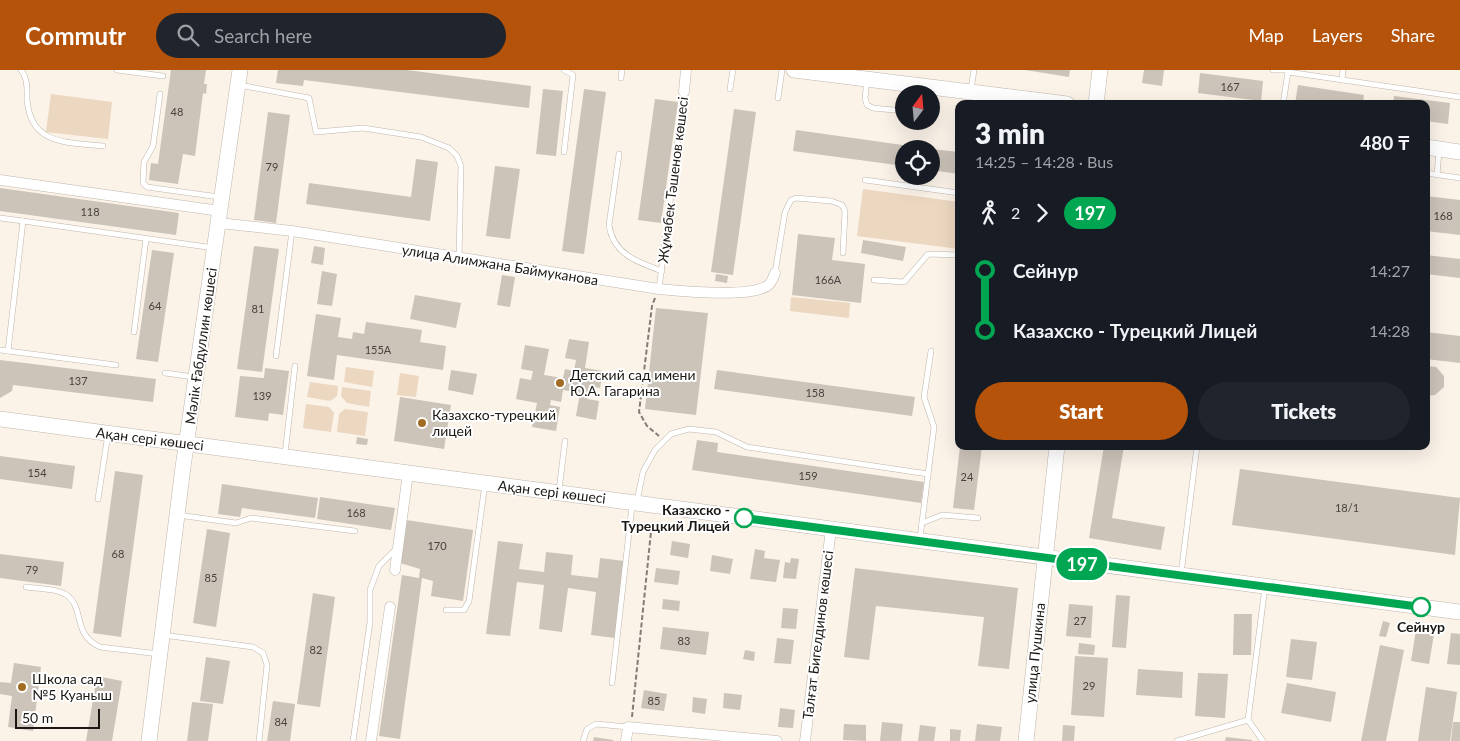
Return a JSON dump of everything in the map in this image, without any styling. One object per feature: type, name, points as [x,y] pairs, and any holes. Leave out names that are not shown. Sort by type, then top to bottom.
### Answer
[{"type":"street","name":"Жұмабек Тәшенов көшесі","points":[[684,92],[686,70]]},
{"type":"street","points":[[799,70],[868,79],[895,85]]},
{"type":"street","points":[[1096,100],[1100,70]]},
{"type":"street","name":"Мәлік Ғабдуллин көшесі","points":[[149,741],[187,444],[239,78]]},
{"type":"street","points":[[940,93],[1014,100]]},
{"type":"street","points":[[1433,148],[1460,152]]},
{"type":"street","name":"улица Алимжана Баймуканова","points":[[0,180],[220,210],[292,232],[659,289],[715,294],[759,289],[770,283],[775,273]]},
{"type":"street","name":"Ақан сері көшесі","points":[[0,419],[1181,577],[1265,586],[1460,612]]},
{"type":"street","name":"улица Пушкина","points":[[1026,741],[1057,450]]},
{"type":"street","points":[[394,570],[408,473]]},
{"type":"street","name":"Талғат Бигелдинов көшесі","points":[[805,741],[830,529]]},
{"type":"street","points":[[371,741],[390,607]]},
{"type":"street","points":[[626,741],[629,727],[777,741]]},
{"type":"lane","points":[[21,70],[26,79],[30,115],[42,134],[54,140],[104,146]]},
{"type":"lane","points":[[117,70],[163,76]]},
{"type":"lane","points":[[564,70],[572,75],[564,152]]},
{"type":"lane","points":[[621,78],[622,70]]},
{"type":"lane","points":[[730,89],[733,70]]},
{"type":"lane","points":[[778,98],[782,70]]},
{"type":"lane","points":[[974,70],[977,97]]},
{"type":"lane","points":[[1273,70],[1460,97]]},
{"type":"lane","points":[[1342,80],[1344,70]]},
{"type":"lane","points":[[1284,100],[1288,71]]},
{"type":"lane","points":[[239,78],[308,98],[316,132],[363,128],[421,137],[449,148],[457,156],[461,166],[459,259]]},
{"type":"lane","points":[[868,79],[865,98],[867,105],[873,108],[895,110]]},
{"type":"lane","name":"Жұмабек Тәшенов көшесі","points":[[659,289],[684,92]]},
{"type":"lane","points":[[160,94],[153,146],[144,162],[143,183],[147,187],[220,210]]},
{"type":"lane","points":[[1433,148],[1437,175]]},
{"type":"lane","points":[[619,154],[609,225],[610,234],[624,254],[662,271]]},
{"type":"lane","points":[[1430,174],[1460,178]]},
{"type":"lane","points":[[865,180],[955,192]]},
{"type":"lane","points":[[775,273],[785,212],[790,200],[796,198],[831,201],[842,205],[846,211],[843,253]]},
{"type":"lane","points":[[0,218],[215,248]]},
{"type":"lane","points":[[8,351],[23,221]]},
{"type":"lane","points":[[276,356],[292,232]]},
{"type":"lane","points":[[134,332],[146,238]]},
{"type":"lane","points":[[874,280],[904,282],[928,254],[955,255]]},
{"type":"lane","points":[[0,350],[116,365]]},
{"type":"lane","points":[[920,541],[934,427],[924,397],[931,351]]},
{"type":"lane","points":[[284,457],[295,366]]},
{"type":"lane","points":[[166,373],[197,377]]},
{"type":"lane","points":[[612,683],[634,503],[648,460],[664,440],[678,431],[689,429],[716,432],[747,447],[928,474]]},
{"type":"lane","points":[[98,500],[108,434]]},
{"type":"lane","points":[[559,493],[565,441]]},
{"type":"lane","points":[[1181,577],[1197,450]]},
{"type":"lane","points":[[446,610],[464,610],[469,602],[486,483]]},
{"type":"lane","points":[[178,515],[236,523],[251,518],[355,532]]},
{"type":"lane","points":[[922,523],[942,515],[978,518]]},
{"type":"lane","points":[[353,741],[370,622],[370,590],[383,560],[398,548]]},
{"type":"lane","points":[[1263,741],[1248,720],[1260,606],[1265,586]]},
{"type":"lane","points":[[26,587],[58,591],[66,595],[76,607],[80,626],[91,643],[100,647],[160,654]]},
{"type":"lane","points":[[163,635],[253,647],[264,653],[266,665],[259,741]]},
{"type":"lane","points":[[1177,741],[1248,720]]},
{"type":"lane","points":[[583,741],[587,729],[596,724],[629,727]]},
{"type":"path","points":[[659,289],[652,306],[639,412],[647,426],[664,440]]},
{"type":"path","points":[[629,727],[652,522]]},
{"type":"shaded area","points":[[51,94],[112,102],[108,139],[46,132]]},
{"type":"shaded area","points":[[863,189],[955,201],[955,248],[857,236]]},
{"type":"shaded area","points":[[791,297],[850,303],[849,318],[790,311]]},
{"type":"shaded area","points":[[346,367],[374,371],[372,387],[344,382]]},
{"type":"shaded area","points":[[400,373],[419,376],[416,397],[397,395]]},
{"type":"shaded area","points":[[310,382],[338,386],[337,396],[330,401],[307,397]]},
{"type":"shaded area","points":[[342,387],[371,391],[369,407],[347,403],[341,396]]},
{"type":"shaded area","points":[[306,404],[329,407],[334,413],[331,432],[303,428]]},
{"type":"shaded area","points":[[345,409],[368,412],[365,436],[337,432],[339,414]]},
{"type":"building","points":[[171,70],[206,70],[204,84],[207,84],[206,94],[203,93],[195,156],[183,154],[178,184],[149,180],[151,163],[158,164]]},
{"type":"building","points":[[278,70],[407,70],[531,86],[529,108],[304,80],[303,86],[276,83]]},
{"type":"building","points":[[1025,70],[1070,70],[1069,77]]},
{"type":"building","points":[[1144,70],[1164,70],[1162,86],[1142,83]]},
{"type":"building","points":[[1200,73],[1263,81],[1261,100],[1198,93]]},
{"type":"building","points":[[1298,85],[1364,95],[1363,100],[1296,100]]},
{"type":"building","points":[[543,89],[563,91],[556,156],[536,154]]},
{"type":"building","points":[[584,89],[606,92],[584,254],[562,251]]},
{"type":"building","points":[[1394,96],[1426,100],[1394,100]]},
{"type":"building","points":[[655,99],[678,102],[661,223],[638,220]]},
{"type":"building","points":[[1430,100],[1450,103],[1448,124],[1430,122]]},
{"type":"building","points":[[734,109],[756,112],[733,275],[711,272]]},
{"type":"building","points":[[268,112],[290,115],[276,223],[254,220]]},
{"type":"building","points":[[796,130],[895,144],[895,165],[793,151]]},
{"type":"building","points":[[940,150],[955,152],[955,173],[940,171]]},
{"type":"building","points":[[416,159],[438,162],[430,221],[306,204],[309,183],[411,197]]},
{"type":"building","points":[[495,166],[520,169],[510,239],[486,236]]},
{"type":"building","points":[[0,188],[179,213],[176,235],[0,211]]},
{"type":"building","points":[[1430,196],[1460,200],[1460,235],[1430,231]]},
{"type":"building","points":[[798,234],[835,238],[832,260],[865,264],[861,303],[792,295]]},
{"type":"building","points":[[863,240],[906,247],[903,261],[861,253]]},
{"type":"building","points":[[254,246],[279,249],[262,372],[237,369]]},
{"type":"building","points":[[314,246],[325,248],[323,265],[311,263]]},
{"type":"building","points":[[152,250],[174,253],[158,362],[136,359]]},
{"type":"building","points":[[1430,255],[1460,259],[1460,278],[1430,274]]},
{"type":"building","points":[[322,271],[337,274],[332,306],[317,304]]},
{"type":"building","points":[[716,274],[728,276],[727,283],[715,281]]},
{"type":"building","points":[[502,275],[515,277],[510,307],[497,305]]},
{"type":"building","points":[[415,295],[461,303],[456,328],[410,319]]},
{"type":"building","points":[[656,308],[708,313],[696,415],[645,409]]},
{"type":"building","points":[[316,314],[341,318],[338,337],[352,339],[353,332],[364,334],[366,322],[422,330],[420,342],[446,346],[443,370],[337,355],[334,380],[307,376]]},
{"type":"building","points":[[1430,332],[1460,336],[1460,363],[1430,359]]},
{"type":"building","name":"Детский сад имени Ю.А. Гагарина","points":[[569,339],[589,342],[585,368],[603,371],[600,388],[589,386],[587,399],[599,401],[596,420],[576,416],[580,393],[563,390],[561,402],[551,400],[550,405],[560,407],[556,431],[532,427],[537,403],[516,399],[520,378],[531,380],[533,371],[521,369],[525,345],[549,349],[544,375],[563,378],[565,369],[574,371],[576,360],[565,358]]},
{"type":"building","points":[[0,360],[156,379],[153,402],[13,385],[12,391],[0,398]]},
{"type":"building","points":[[1430,366],[1436,367],[1444,376],[1444,387],[1435,395],[1430,396]]},
{"type":"building","points":[[265,368],[289,371],[283,415],[269,413],[268,421],[235,417],[240,376],[264,378]]},
{"type":"building","points":[[451,370],[477,374],[473,395],[448,390]]},
{"type":"building","points":[[717,370],[915,397],[912,416],[714,389]]},
{"type":"building","name":"Казахско-турецкий лицей","points":[[400,397],[451,405],[444,449],[394,441]]},
{"type":"building","points":[[357,437],[368,439],[367,445],[356,444]]},
{"type":"building","points":[[697,440],[718,443],[717,452],[924,482],[921,503],[692,470]]},
{"type":"building","points":[[960,450],[982,450],[974,510],[953,508]]},
{"type":"building","points":[[1103,450],[1123,450],[1112,518],[1165,527],[1161,550],[1089,538]]},
{"type":"building","points":[[0,456],[75,466],[72,489],[0,479]]},
{"type":"building","points":[[1240,469],[1460,498],[1455,555],[1232,525]]},
{"type":"building","points":[[115,471],[143,475],[121,637],[93,633]]},
{"type":"building","points":[[222,484],[318,498],[315,518],[242,508],[240,517],[218,514]]},
{"type":"building","points":[[320,497],[395,508],[391,530],[317,519]]},
{"type":"building","points":[[406,520],[473,530],[463,601],[431,596],[433,581],[422,578],[400,739],[379,736],[402,575],[419,578],[420,569],[400,563]]},
{"type":"building","points":[[207,529],[230,533],[216,627],[193,623]]},
{"type":"building","points":[[498,541],[523,544],[519,569],[544,572],[546,552],[573,555],[571,575],[598,578],[600,558],[624,561],[615,638],[591,635],[596,592],[568,588],[562,632],[539,629],[544,585],[517,582],[510,636],[486,634]]},
{"type":"building","points":[[672,541],[690,544],[688,558],[670,555]]},
{"type":"building","points":[[755,549],[765,551],[764,558],[780,560],[776,582],[750,579]]},
{"type":"building","points":[[0,554],[64,562],[61,586],[0,578]]},
{"type":"building","points":[[712,555],[733,559],[730,574],[710,571]]},
{"type":"building","points":[[791,558],[799,559],[796,579],[783,578],[785,562],[790,563]]},
{"type":"building","points":[[656,568],[680,571],[678,585],[654,582]]},
{"type":"building","points":[[855,568],[1018,588],[1009,669],[978,666],[984,617],[876,606],[869,660],[844,657]]},
{"type":"building","points":[[313,593],[335,597],[320,707],[297,704]]},
{"type":"building","points":[[1116,595],[1130,596],[1126,648],[1112,647]]},
{"type":"building","points":[[663,599],[680,601],[679,611],[662,609]]},
{"type":"building","points":[[1069,604],[1093,606],[1091,638],[1066,636]]},
{"type":"building","points":[[783,608],[798,609],[796,629],[781,628]]},
{"type":"building","points":[[1234,614],[1252,614],[1251,655],[1233,655]]},
{"type":"building","points":[[1383,621],[1390,623],[1386,637],[1379,636]]},
{"type":"building","points":[[1417,624],[1435,628],[1429,664],[1411,661]]},
{"type":"building","points":[[663,627],[709,632],[706,655],[660,649]]},
{"type":"building","points":[[1451,633],[1460,634],[1460,665],[1447,664]]},
{"type":"building","points":[[777,638],[794,640],[791,664],[774,663]]},
{"type":"building","points":[[1291,639],[1317,642],[1312,680],[1286,677]]},
{"type":"building","points":[[1079,643],[1095,645],[1094,655],[1078,654]]},
{"type":"building","points":[[1380,645],[1404,650],[1386,741],[1361,741]]},
{"type":"building","points":[[745,650],[755,652],[754,661],[743,659]]},
{"type":"building","points":[[1075,656],[1108,658],[1104,717],[1071,715]]},
{"type":"building","points":[[206,657],[230,661],[223,704],[200,701]]},
{"type":"building","points":[[14,663],[41,667],[33,731],[8,727],[12,696],[0,694],[0,682],[11,683]]},
{"type":"building","points":[[1138,669],[1183,672],[1182,698],[1136,695]]},
{"type":"building","points":[[1198,673],[1228,674],[1225,718],[1195,716]]},
{"type":"building","points":[[97,676],[122,681],[112,741],[86,741]]},
{"type":"building","points":[[1287,683],[1336,692],[1331,722],[1281,713]]},
{"type":"building","points":[[1426,687],[1457,692],[1450,741],[1418,741]]},
{"type":"building","points":[[644,690],[667,694],[664,711],[641,708]]},
{"type":"building","points":[[724,693],[742,695],[740,710],[723,708]]},
{"type":"building","points":[[693,697],[707,699],[705,714],[692,712]]},
{"type":"building","points":[[273,701],[295,704],[290,741],[267,741]]},
{"type":"building","points":[[192,702],[213,704],[208,741],[187,741]]},
{"type":"building","points":[[780,708],[795,710],[793,728],[778,727]]},
{"type":"building","points":[[882,722],[903,724],[901,741],[880,741]]},
{"type":"building","points":[[1453,722],[1460,722],[1460,741],[1451,741]]},
{"type":"building","points":[[844,724],[866,725],[866,741],[843,740]]},
{"type":"building","points":[[977,724],[1002,727],[1000,741],[975,741]]},
{"type":"building","points":[[920,725],[936,727],[934,741],[918,741]]},
{"type":"building","points":[[1063,725],[1075,726],[1074,741],[1062,741]]},
{"type":"building","points":[[950,729],[961,730],[960,741],[950,741]]},
{"type":"building","points":[[594,737],[613,740],[613,741],[593,741]]},
{"type":"building","points":[[1226,737],[1252,740],[1252,741],[1225,741]]},
{"type":"bus line","name":"197","points":[[744,518],[1027,557],[1421,607]]},
{"type":"place","name":"Детский сад имени Ю.А. Гагарина","points":[[560,383]]},
{"type":"place","name":"Казахско-турецкий лицей","points":[[422,423]]},
{"type":"place","name":"Казахско - Турецкий Лицей","points":[[744,518]]},
{"type":"place","name":"Сейнур","points":[[1421,607]]},
{"type":"place","name":"Школа сад №5 Куаныш","points":[[22,687]]}]
